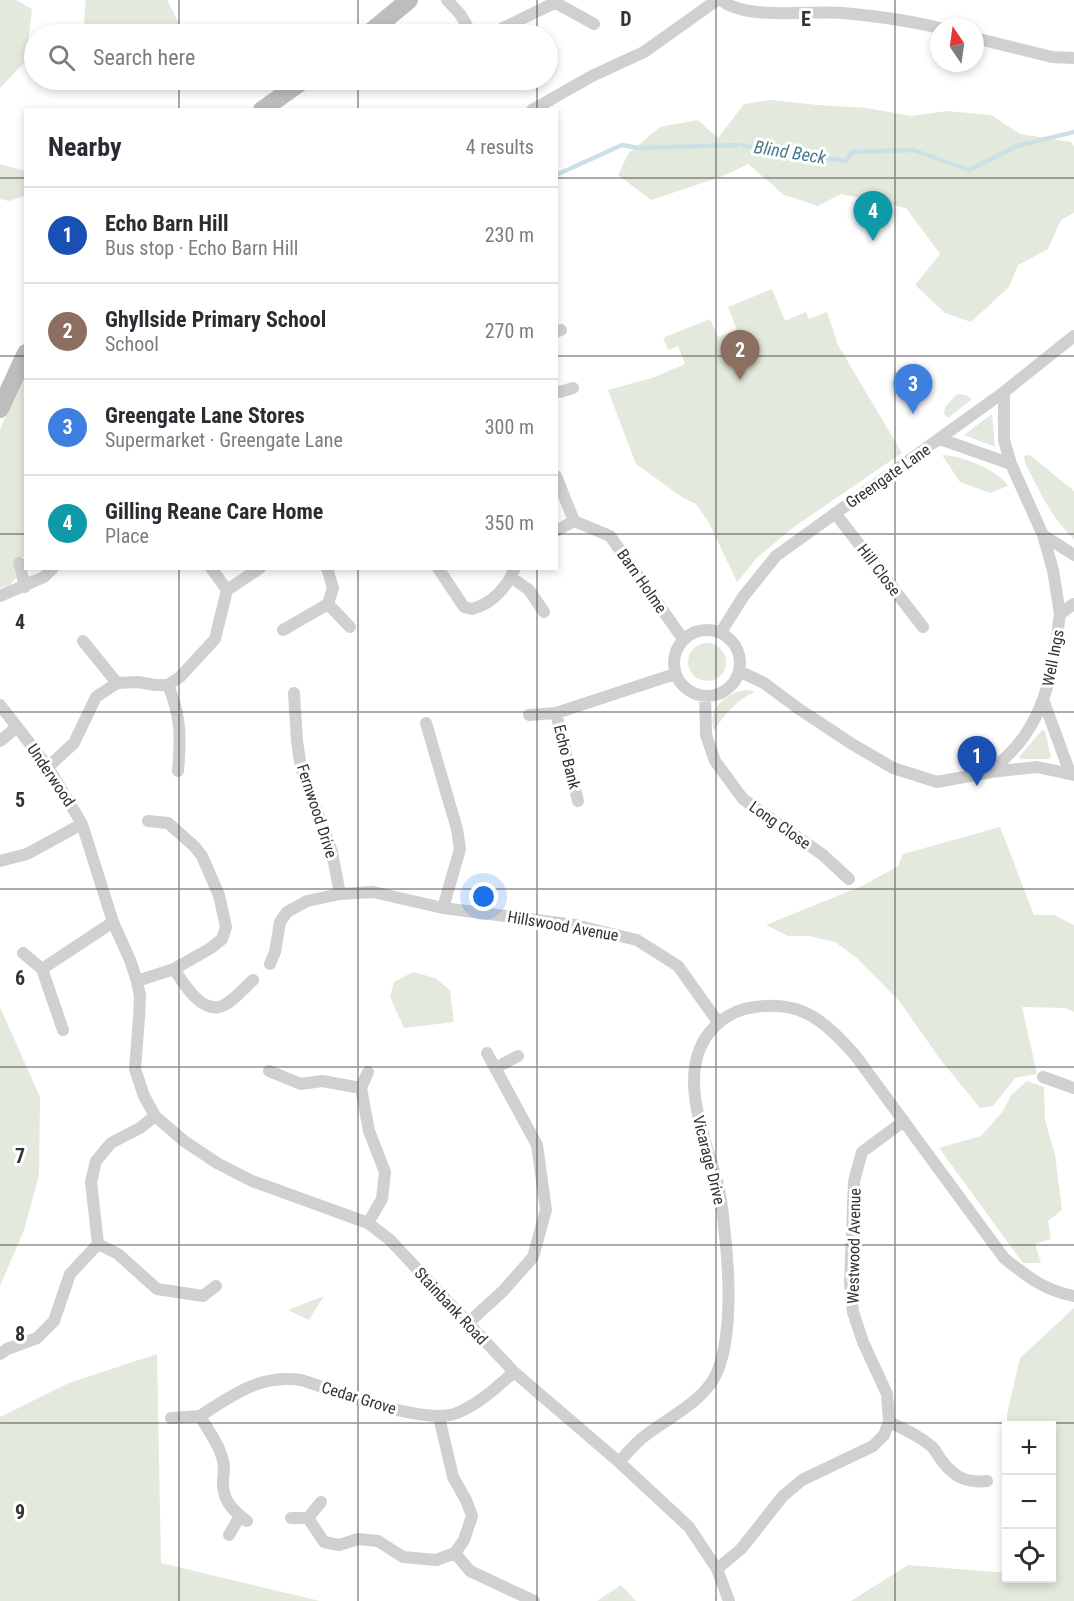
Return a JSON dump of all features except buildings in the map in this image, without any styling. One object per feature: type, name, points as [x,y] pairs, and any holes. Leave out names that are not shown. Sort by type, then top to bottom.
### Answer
[{"type":"street","points":[[380,24],[409,0]]},
{"type":"street","points":[[447,0],[466,24]]},
{"type":"street","points":[[535,108],[592,76],[644,52],[719,0],[727,5],[767,14],[842,13],[930,26]]},
{"type":"street","points":[[511,24],[552,4],[558,4],[594,24]]},
{"type":"street","points":[[984,40],[1052,57],[1074,58]]},
{"type":"street","points":[[265,108],[290,90]]},
{"type":"street","name":"Greengate Lane","points":[[721,632],[743,597],[776,556],[1004,392],[1074,336]]},
{"type":"street","points":[[0,409],[24,357]]},
{"type":"street","points":[[558,392],[573,387]]},
{"type":"street","name":"Well Ings","points":[[991,772],[1023,738],[1044,702],[1052,671],[1060,614],[1053,570],[1042,535],[1011,464],[1004,440],[1004,392]]},
{"type":"street","points":[[940,439],[1011,464]]},
{"type":"street","points":[[558,481],[574,521],[558,530]]},
{"type":"street","name":"Hill Close","points":[[835,513],[923,627]]},
{"type":"street","name":"Barn Holme","points":[[574,521],[610,536],[683,639]]},
{"type":"street","points":[[1042,535],[1074,555]]},
{"type":"street","points":[[19,563],[25,586]]},
{"type":"street","points":[[0,596],[44,577],[51,570]]},
{"type":"street","points":[[212,570],[227,590]]},
{"type":"street","points":[[48,767],[75,743],[96,697],[117,683],[138,682],[168,685],[180,677],[215,639],[227,590],[257,570]]},
{"type":"street","points":[[283,630],[328,604],[333,588],[328,570]]},
{"type":"street","points":[[439,570],[464,607],[472,609],[491,602],[513,573],[544,612]]},
{"type":"street","points":[[328,604],[350,627]]},
{"type":"street","name":"Well Ings","points":[[1060,614],[1074,604]]},
{"type":"street","points":[[701,630],[721,632],[730,638],[740,656],[739,671],[732,685],[724,691],[705,696],[687,689],[675,674],[674,655],[683,639],[701,630]]},
{"type":"street","points":[[83,641],[117,683]]},
{"type":"street","points":[[739,671],[764,683],[843,739],[893,768],[937,782],[991,772],[1037,767],[1072,774]]},
{"type":"street","points":[[529,715],[556,713],[675,674]]},
{"type":"street","points":[[168,685],[175,702],[181,738],[178,771]]},
{"type":"street","name":"Fernwood Drive","points":[[294,693],[301,768],[332,852],[340,894]]},
{"type":"street","name":"Long Close","points":[[705,696],[706,735],[715,761],[743,799],[823,855],[849,879]]},
{"type":"street","points":[[1044,702],[1072,774]]},
{"type":"street","name":"Underwood","points":[[0,705],[48,767],[82,824],[113,922],[137,981],[140,996],[135,1069]]},
{"type":"street","name":"Echo Bank","points":[[556,713],[578,801]]},
{"type":"street","points":[[426,723],[457,829],[460,849],[443,908]]},
{"type":"street","name":"Underwood","points":[[0,741],[17,727]]},
{"type":"street","points":[[137,981],[174,969],[211,948],[222,939],[226,927],[219,895],[202,856],[168,823],[148,821]]},
{"type":"street","name":"Underwood","points":[[1,866],[82,824]]},
{"type":"street","name":"Hillswood Avenue","points":[[270,964],[277,946],[279,922],[287,912],[307,901],[340,894],[373,892],[443,908],[575,925],[637,940],[678,966],[718,1022]]},
{"type":"street","points":[[42,969],[113,922]]},
{"type":"street","points":[[23,953],[42,969],[63,1030]]},
{"type":"street","points":[[174,969],[190,992],[211,1007],[226,1004],[253,980]]},
{"type":"street","name":"Vicarage Drive","points":[[619,1462],[641,1439],[705,1392],[718,1371],[728,1303],[724,1226],[718,1189],[697,1118],[694,1077],[704,1040],[718,1022],[741,1008],[766,1005],[791,1006],[830,1027],[855,1055],[1004,1258],[1034,1282],[1053,1292],[1074,1296]]},
{"type":"street","points":[[467,1324],[503,1291],[533,1257],[546,1210],[537,1145],[487,1053]]},
{"type":"street","points":[[495,1068],[518,1056]]},
{"type":"street","name":"Stainbank Road","points":[[135,1069],[144,1096],[155,1116],[184,1141],[217,1163],[252,1181],[368,1222],[390,1240],[514,1372],[619,1462],[689,1527],[717,1569],[729,1601]]},
{"type":"street","points":[[269,1071],[301,1083],[322,1081],[361,1088]]},
{"type":"street","points":[[368,1072],[361,1088],[369,1131],[385,1172],[382,1199],[368,1222]]},
{"type":"street","points":[[1043,1077],[1074,1088]]},
{"type":"street","points":[[0,1354],[6,1349],[37,1338],[54,1321],[70,1274],[98,1244],[91,1182],[96,1161],[111,1143],[140,1128],[155,1116]]},
{"type":"street","name":"Westwood Avenue","points":[[889,1422],[887,1394],[862,1342],[853,1312],[850,1283],[854,1181],[862,1152],[904,1121]]},
{"type":"street","points":[[98,1244],[118,1254],[156,1289],[203,1296],[216,1286]]},
{"type":"street","name":"Cedar Grove","points":[[171,1418],[200,1416],[240,1391],[267,1380],[284,1377],[301,1380],[407,1413],[439,1417],[458,1413],[482,1399],[514,1372]]},
{"type":"street","points":[[200,1416],[222,1455],[225,1468],[224,1497],[234,1512],[244,1518],[229,1535]]},
{"type":"street","points":[[308,1518],[324,1542],[339,1545],[358,1539],[378,1541],[403,1557],[436,1560],[456,1553],[465,1540],[472,1516],[453,1477],[439,1417]]},
{"type":"street","points":[[717,1569],[741,1548],[783,1496],[802,1480],[873,1446],[884,1435],[889,1422],[912,1432],[933,1448],[944,1464],[959,1477],[973,1482],[987,1481]]},
{"type":"street","points":[[308,1518],[321,1502]]},
{"type":"street","points":[[291,1518],[308,1518]]},
{"type":"street","points":[[456,1553],[470,1571],[534,1601]]},
{"type":"shaded area","points":[[0,0],[16,0],[32,9],[30,24],[24,24],[24,63],[0,88]]},
{"type":"shaded area","points":[[86,0],[167,0],[179,24],[85,24]]},
{"type":"shaded area","points":[[771,100],[867,108],[911,116],[947,111],[991,115],[1020,134],[1071,142],[1074,147],[1074,213],[1061,220],[1048,249],[1018,265],[1009,287],[971,322],[945,313],[915,285],[940,254],[906,208],[841,194],[818,206],[784,195],[748,164],[723,176],[651,200],[618,175],[628,154],[660,127],[698,120],[718,138],[744,104]]},
{"type":"shaded area","points":[[0,164],[24,171],[24,196],[9,201],[0,199]]},
{"type":"shaded area","points":[[772,289],[785,321],[806,312],[809,319],[827,312],[838,345],[902,453],[791,529],[757,558],[737,582],[709,523],[696,504],[683,498],[636,464],[608,390],[652,378],[685,364],[678,346],[668,350],[663,338],[710,319],[718,337],[737,330],[728,307]]},
{"type":"shaded area","points":[[24,376],[24,557],[13,562],[16,578],[10,585],[0,588],[0,429]]},
{"type":"shaded area","points":[[957,394],[966,395],[972,399],[948,418],[944,414],[945,407]]},
{"type":"shaded area","points":[[992,414],[995,447],[964,435]]},
{"type":"shaded area","points":[[942,455],[978,464],[996,474],[1008,486],[990,493],[960,482]]},
{"type":"shaded area","points":[[1030,455],[1074,491],[1074,539],[1058,522],[1041,494],[1025,463],[1024,456]]},
{"type":"shaded area","points":[[707,643],[721,648],[726,662],[721,676],[707,681],[693,676],[688,662],[693,648]]},
{"type":"shaded area","points":[[744,690],[756,691],[743,698],[732,708],[714,731],[712,723],[715,709],[730,695]]},
{"type":"shaded area","points":[[1042,730],[1045,731],[1051,757],[1049,759],[1021,759],[1019,757]]},
{"type":"shaded area","points":[[1000,827],[1034,915],[1054,915],[1074,925],[1074,1012],[1065,1008],[1022,1007],[1037,1074],[1015,1078],[993,1106],[980,1108],[940,1059],[900,1002],[857,958],[835,942],[809,936],[788,936],[766,925],[864,885],[898,866],[903,854]]},
{"type":"shaded area","points":[[413,972],[435,978],[450,990],[454,1022],[404,1028],[390,997],[394,982]]},
{"type":"shaded area","points":[[0,1007],[40,1097],[39,1175],[24,1230],[0,1286]]},
{"type":"shaded area","points":[[1027,1081],[1044,1087],[1045,1120],[1055,1155],[1062,1210],[1048,1221],[1051,1239],[1035,1244],[1041,1263],[1023,1263],[939,1148],[981,1136],[1003,1111],[1011,1095]]},
{"type":"shaded area","points":[[324,1296],[309,1320],[288,1310]]},
{"type":"shaded area","points":[[1074,1308],[1074,1601],[851,1601],[908,1565],[1002,1573],[1002,1583],[1056,1583],[1056,1421],[1007,1421],[1020,1358]]},
{"type":"shaded area","points":[[157,1354],[161,1563],[320,1601],[0,1601],[0,1417],[69,1383]]},
{"type":"shaded area","points":[[621,1585],[636,1601],[597,1601]]},
{"type":"waterway","name":"Blind Beck","points":[[743,145],[846,161],[852,152],[913,150],[969,170],[1017,146],[1074,132]]},
{"type":"waterway","name":"Blind Beck","points":[[558,174],[622,145],[638,148],[738,145]]},
{"type":"place","name":"Gilling Reane Care Home","points":[[873,241]]},
{"type":"place","name":"Ghyllside Primary School","points":[[740,380]]},
{"type":"place","name":"Greengate Lane Stores","points":[[913,414]]},
{"type":"place","name":"Echo Barn Hill","points":[[977,786]]}]
